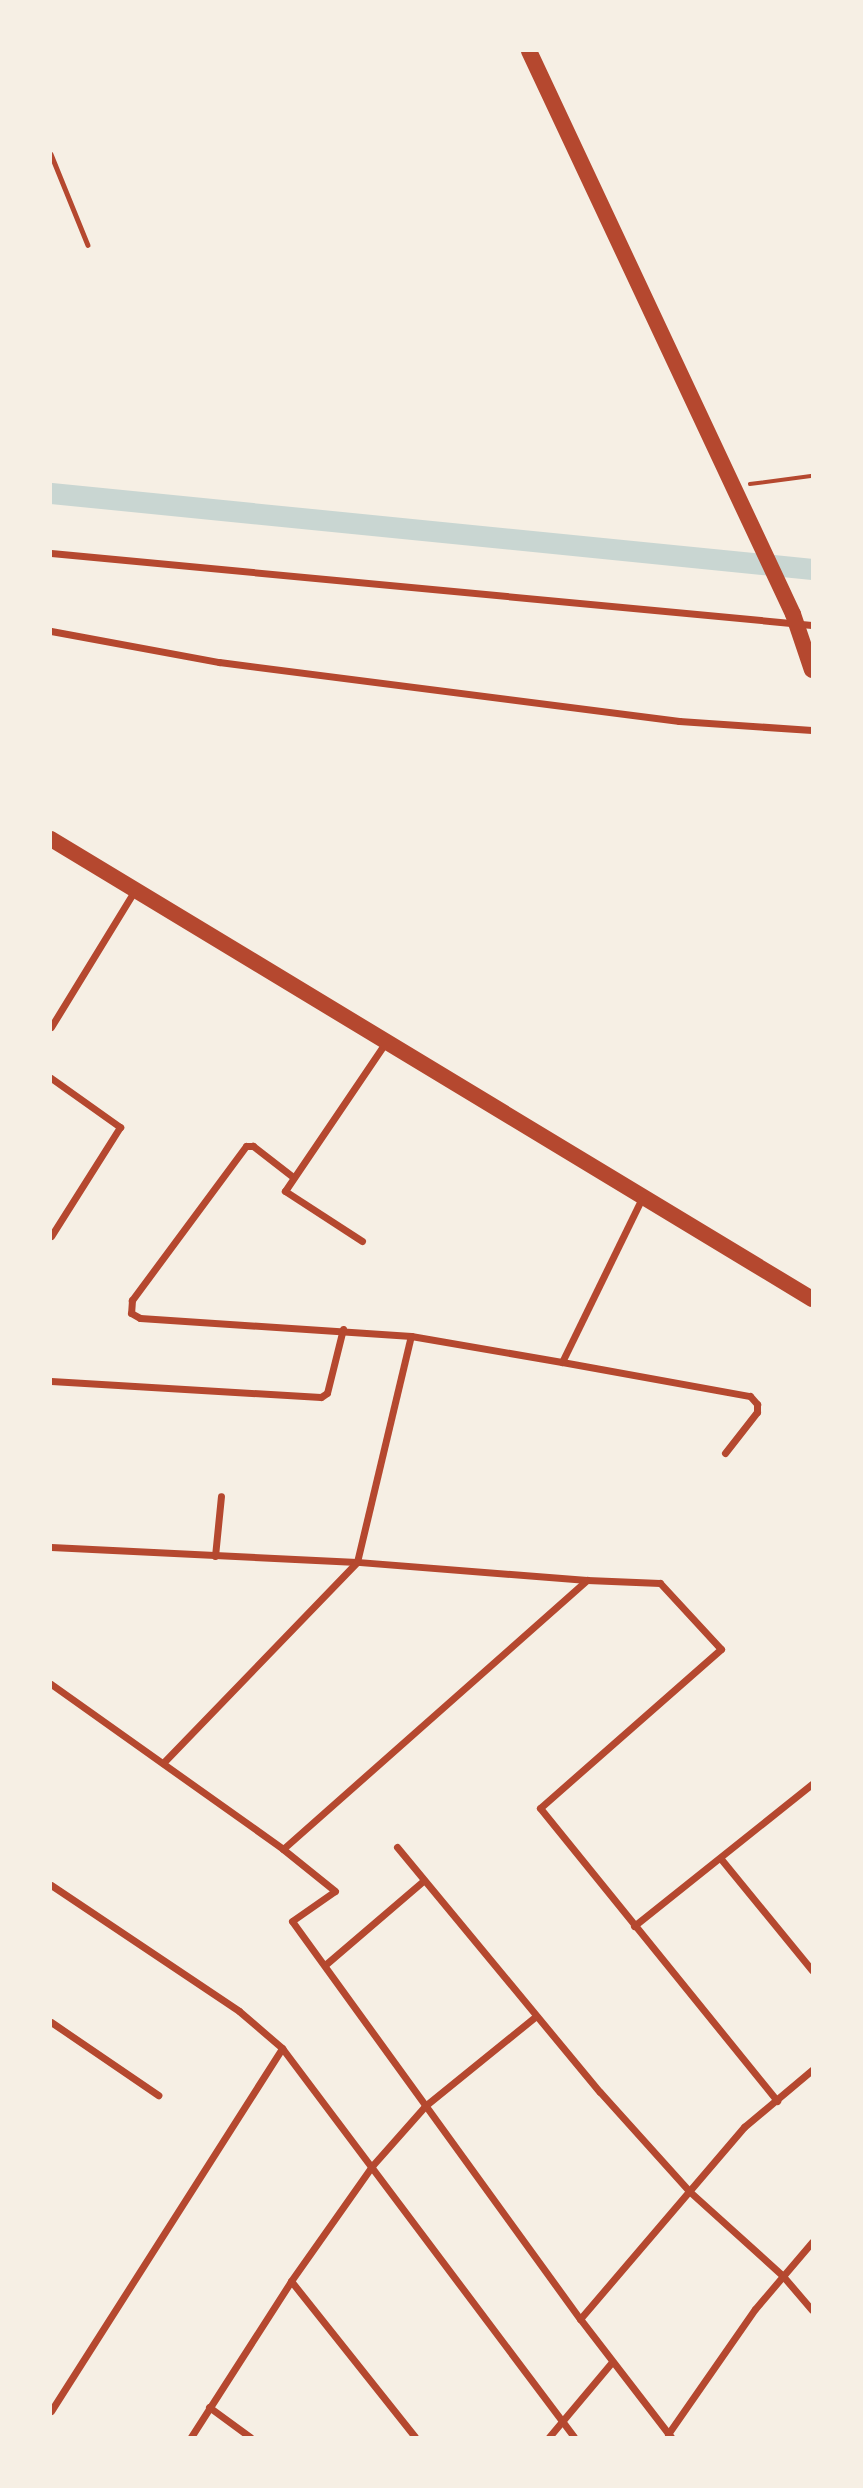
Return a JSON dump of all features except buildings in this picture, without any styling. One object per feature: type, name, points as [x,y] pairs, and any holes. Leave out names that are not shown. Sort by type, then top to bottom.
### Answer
[{"type":"highway","points":[[529,51],[736,491],[801,621],[812,670]]},
{"type":"highway","points":[[51,839],[812,1299]]},
{"type":"street","points":[[51,553],[801,621]]},
{"type":"street","points":[[51,631],[219,662],[679,721],[812,730]]},
{"type":"street","points":[[51,1027],[135,890]]},
{"type":"street","points":[[362,1241],[286,1194],[293,1177],[386,1041]]},
{"type":"street","points":[[51,1078],[120,1127],[51,1236]]},
{"type":"street","points":[[293,1177],[248,1144],[129,1309],[140,1318],[343,1329],[411,1336],[750,1396],[757,1404],[757,1412],[725,1453]]},
{"type":"street","points":[[562,1362],[643,1195]]},
{"type":"street","points":[[51,1381],[321,1397],[327,1392],[343,1329]]},
{"type":"street","points":[[163,1763],[357,1563],[411,1336]]},
{"type":"street","points":[[215,1556],[221,1496]]},
{"type":"street","points":[[51,1547],[660,1583],[721,1649],[540,1808],[777,2101]]},
{"type":"street","points":[[283,1849],[587,1580]]},
{"type":"street","points":[[51,1684],[283,1849],[335,1891],[292,1921],[611,2363],[669,2435],[782,2275],[812,2242]]},
{"type":"street","points":[[634,1926],[812,1784]]},
{"type":"street","points":[[397,1847],[534,2018],[689,2191],[782,2275],[812,2310]]},
{"type":"street","points":[[721,1859],[812,1970]]},
{"type":"street","points":[[325,1965],[424,1881]]},
{"type":"street","points":[[51,1885],[239,2011],[282,2048],[574,2437]]},
{"type":"street","points":[[191,2437],[291,2281],[372,2166],[425,2106],[534,2018]]},
{"type":"street","points":[[51,2022],[158,2095]]},
{"type":"street","points":[[51,2411],[282,2048]]},
{"type":"street","points":[[580,2319],[744,2127],[812,2070]]},
{"type":"street","points":[[291,2281],[415,2437]]},
{"type":"street","points":[[549,2437],[611,2363]]},
{"type":"street","points":[[209,2407],[250,2437]]},
{"type":"lane","points":[[51,154],[88,245]]},
{"type":"path","points":[[736,491],[812,476]]},
{"type":"waterway","points":[[51,493],[812,569]]}]
